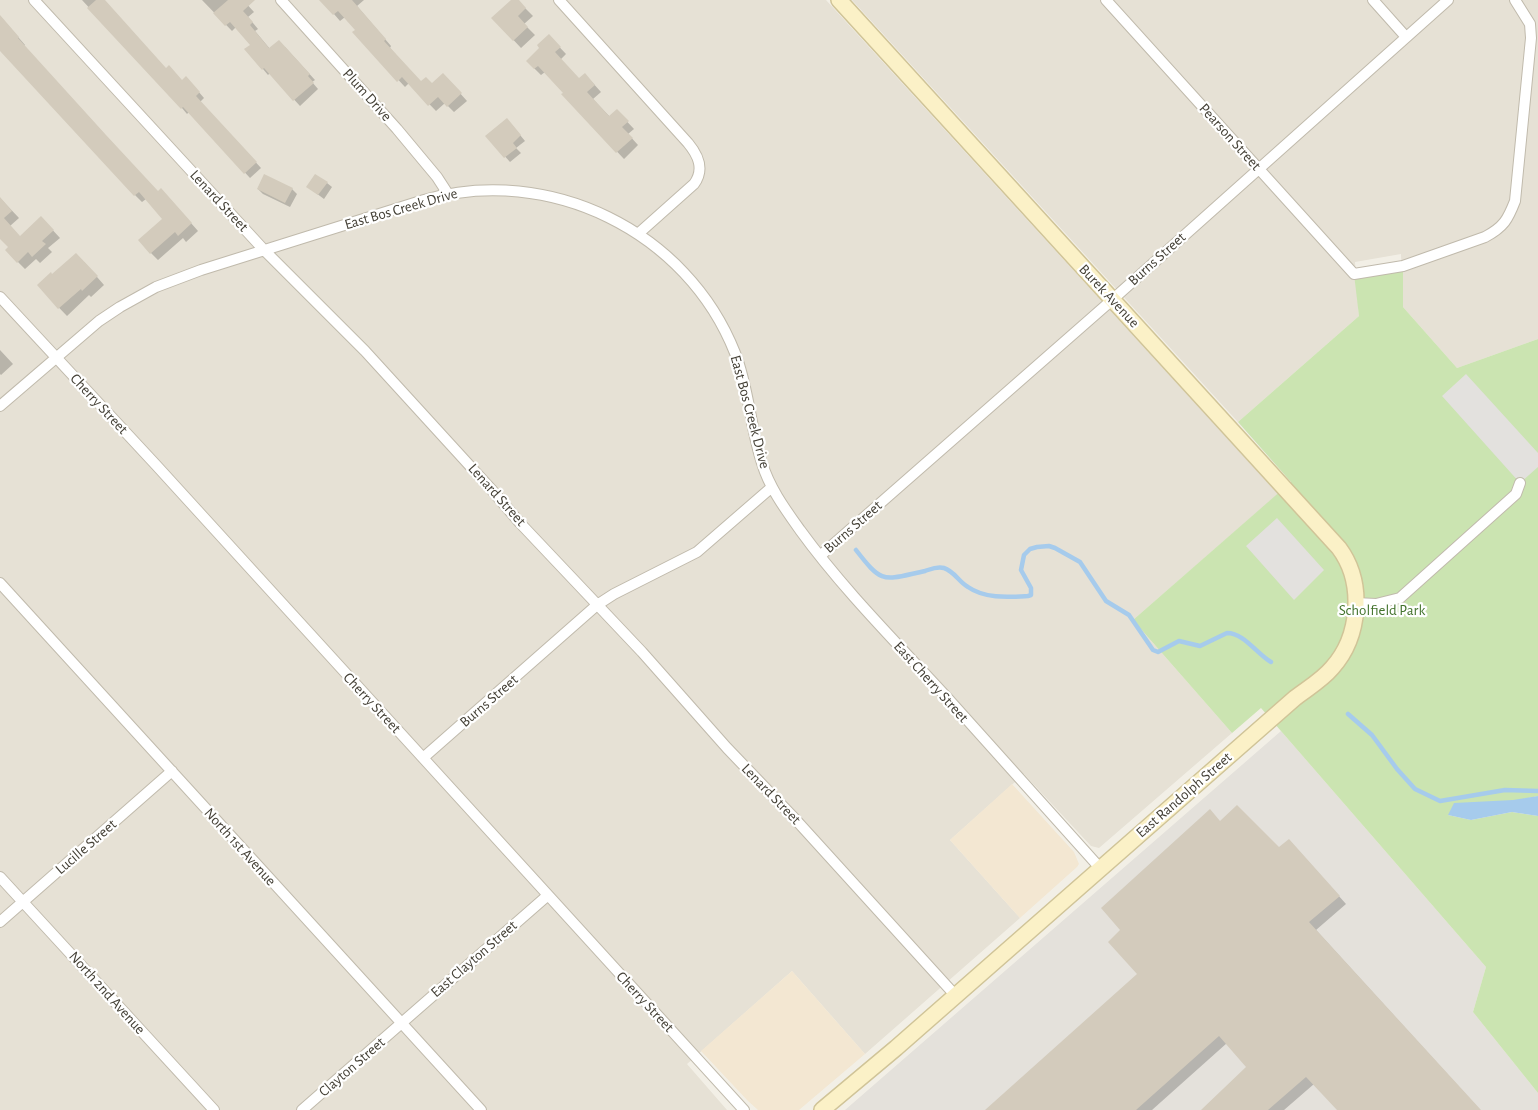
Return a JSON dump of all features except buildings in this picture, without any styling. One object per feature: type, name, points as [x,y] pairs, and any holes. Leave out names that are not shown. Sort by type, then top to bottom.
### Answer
[{"type":"street","name":"Lenard Street","points":[[34,0],[264,250],[365,351],[520,523],[598,605],[955,995]]},
{"type":"street","name":"Plum Drive","points":[[281,0],[403,136],[437,177],[448,194]]},
{"type":"street","points":[[559,0],[688,143],[698,159],[700,174],[694,184],[639,233]]},
{"type":"street","name":"Burek Avenue","points":[[839,0],[1340,548],[1347,559],[1352,574],[1355,603]]},
{"type":"street","name":"Pearson Street","points":[[1106,0],[1354,274],[1402,266],[1486,236],[1497,231],[1508,220],[1516,201],[1531,38],[1530,24],[1514,0]]},
{"type":"street","points":[[1373,0],[1406,37]]},
{"type":"street","name":"Burns Street","points":[[820,556],[1112,300],[1448,0]]},
{"type":"street","name":"East Bos Creek Drive","points":[[0,406],[99,321],[144,293],[194,272],[448,194],[496,190],[524,192],[554,197],[593,209],[639,233],[665,254],[690,280],[714,312],[728,336],[740,366],[761,460],[772,487]]},
{"type":"street","name":"Cherry Street","points":[[0,297],[744,1110]]},
{"type":"street","points":[[1355,603],[1376,604],[1400,598],[1516,494],[1520,483]]},
{"type":"street","name":"Burns Street","points":[[423,758],[598,605],[614,594],[697,552],[772,487]]},
{"type":"street","name":"East Cherry Street","points":[[772,487],[790,516],[820,556],[1100,868]]},
{"type":"street","name":"North 1st Avenue","points":[[0,583],[481,1110]]},
{"type":"street","name":"East Randolph Street","points":[[822,1110],[896,1048],[1295,698],[1332,668],[1349,642],[1353,631],[1355,603]]},
{"type":"street","name":"Lucille Street","points":[[0,922],[172,771]]},
{"type":"street","name":"North 2nd Avenue","points":[[0,877],[214,1110]]},
{"type":"street","name":"East Clayton Street","points":[[401,1023],[547,896]]},
{"type":"street","name":"Clayton Street","points":[[302,1110],[401,1023]]},
{"type":"shaded area","points":[[0,0],[826,0],[1278,494],[1133,620],[1232,733],[1099,848],[1091,846],[1024,774],[950,840],[1020,918],[865,1054],[792,971],[687,1064],[727,1110],[0,1110]]},
{"type":"shaded area","points":[[852,0],[1538,0],[1538,339],[1457,368],[1403,307],[1401,254],[1355,262],[1359,316],[1238,422]]},
{"type":"shaded area","points":[[1466,374],[1538,453],[1538,467],[1520,483],[1442,396]]},
{"type":"shaded area","points":[[1277,518],[1324,570],[1294,600],[1246,546]]},
{"type":"shaded area","points":[[1281,731],[1486,967],[1473,1012],[1538,1093],[1538,1110],[845,1110]]},
{"type":"shaded area","points":[[1012,784],[1074,852],[1079,864],[1020,918],[950,840]]},
{"type":"shaded area","points":[[792,971],[865,1054],[799,1110],[758,1110],[701,1051]]},
{"type":"green space","name":"Scholfield Park","points":[[1403,266],[1403,307],[1457,368],[1538,339],[1538,796],[1448,815],[1471,820],[1512,812],[1538,816],[1538,1093],[1473,1012],[1486,967],[1261,708],[1232,733],[1133,620],[1291,482],[1238,422],[1359,316],[1354,274]]},
{"type":"water","points":[[1538,796],[1538,816],[1512,812],[1471,820],[1448,815],[1454,803],[1513,800]]},
{"type":"waterway","points":[[856,550],[872,569],[885,577],[892,578],[941,567],[948,569],[965,585],[982,594],[1013,597],[1031,595],[1031,588],[1021,570],[1024,555],[1030,549],[1049,546],[1080,562],[1106,601],[1129,615],[1153,650],[1158,652],[1179,641],[1200,646],[1227,633],[1239,636],[1271,662]]},
{"type":"waterway","points":[[1348,714],[1372,735],[1397,769],[1415,789],[1440,801],[1505,790],[1538,791]]}]
